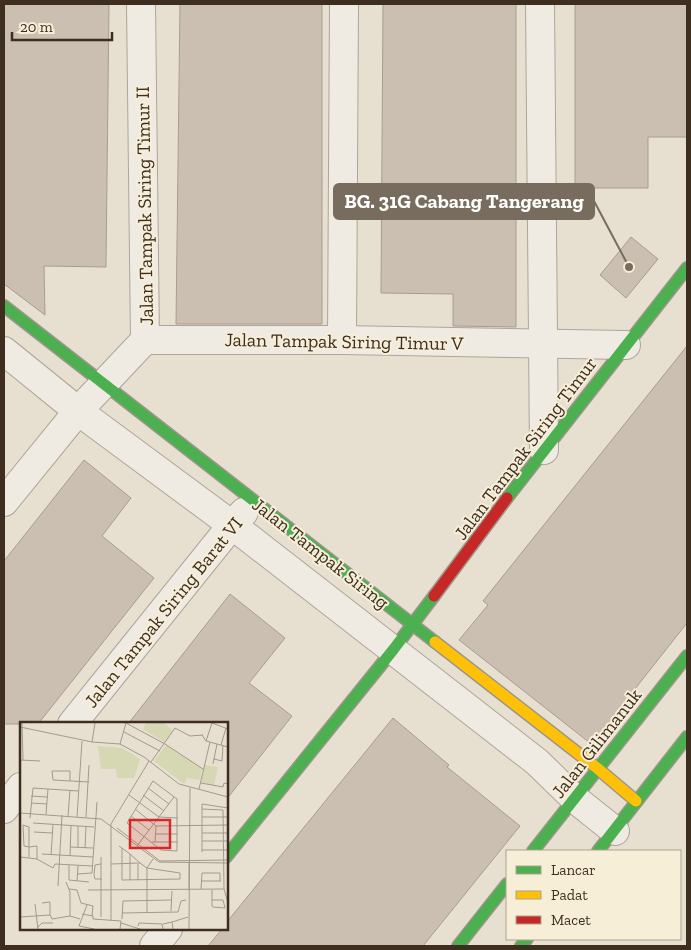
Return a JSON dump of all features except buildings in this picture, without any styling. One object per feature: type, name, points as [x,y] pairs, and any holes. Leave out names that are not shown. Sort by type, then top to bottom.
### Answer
[{"type":"street","name":"Jalan Tampak Siring Timur II","points":[[4,502],[78,411],[145,340],[141,4]]},
{"type":"street","points":[[342,340],[344,4]]},
{"type":"street","points":[[540,4],[544,450]]},
{"type":"street","name":"Jalan Tampak Siring Timur","points":[[228,855],[413,625],[544,450],[687,268]]},
{"type":"street","name":"Jalan Tampak Siring","points":[[4,306],[597,768],[636,801]]},
{"type":"street","name":"Jalan Tampak Siring Timur V","points":[[145,340],[342,340],[626,345]]},
{"type":"street","name":"Jalan Tampak Siring","points":[[4,351],[78,411],[232,525],[537,762],[574,799],[606,841]]},
{"type":"street","name":"Jalan Tampak Siring Barat VI","points":[[74,722],[232,525],[255,501]]},
{"type":"street","name":"Jalan Gilimanuk","points":[[534,850],[687,656]]},
{"type":"street","points":[[606,841],[687,737]]},
{"type":"street","points":[[4,808],[20,788]]},
{"type":"street","points":[[458,946],[506,885]]},
{"type":"street","points":[[154,946],[167,930]]},
{"type":"traffic: fast","points":[[507,498],[687,268]]},
{"type":"traffic: fast","points":[[4,306],[435,642]]},
{"type":"traffic: fast","points":[[228,855],[393,650],[434,596]]},
{"type":"traffic: fast","points":[[534,850],[687,656]]},
{"type":"traffic: fast","points":[[599,850],[687,737]]},
{"type":"traffic: fast","points":[[458,946],[506,885]]},
{"type":"traffic: fast","points":[[521,946],[526,940]]},
{"type":"traffic: slow","points":[[435,642],[597,768],[636,801]]},
{"type":"traffic: jam","points":[[434,596],[507,498]]},
{"type":"place","name":"BG. 31G Cabang Tangerang","points":[[629,267]]}]
